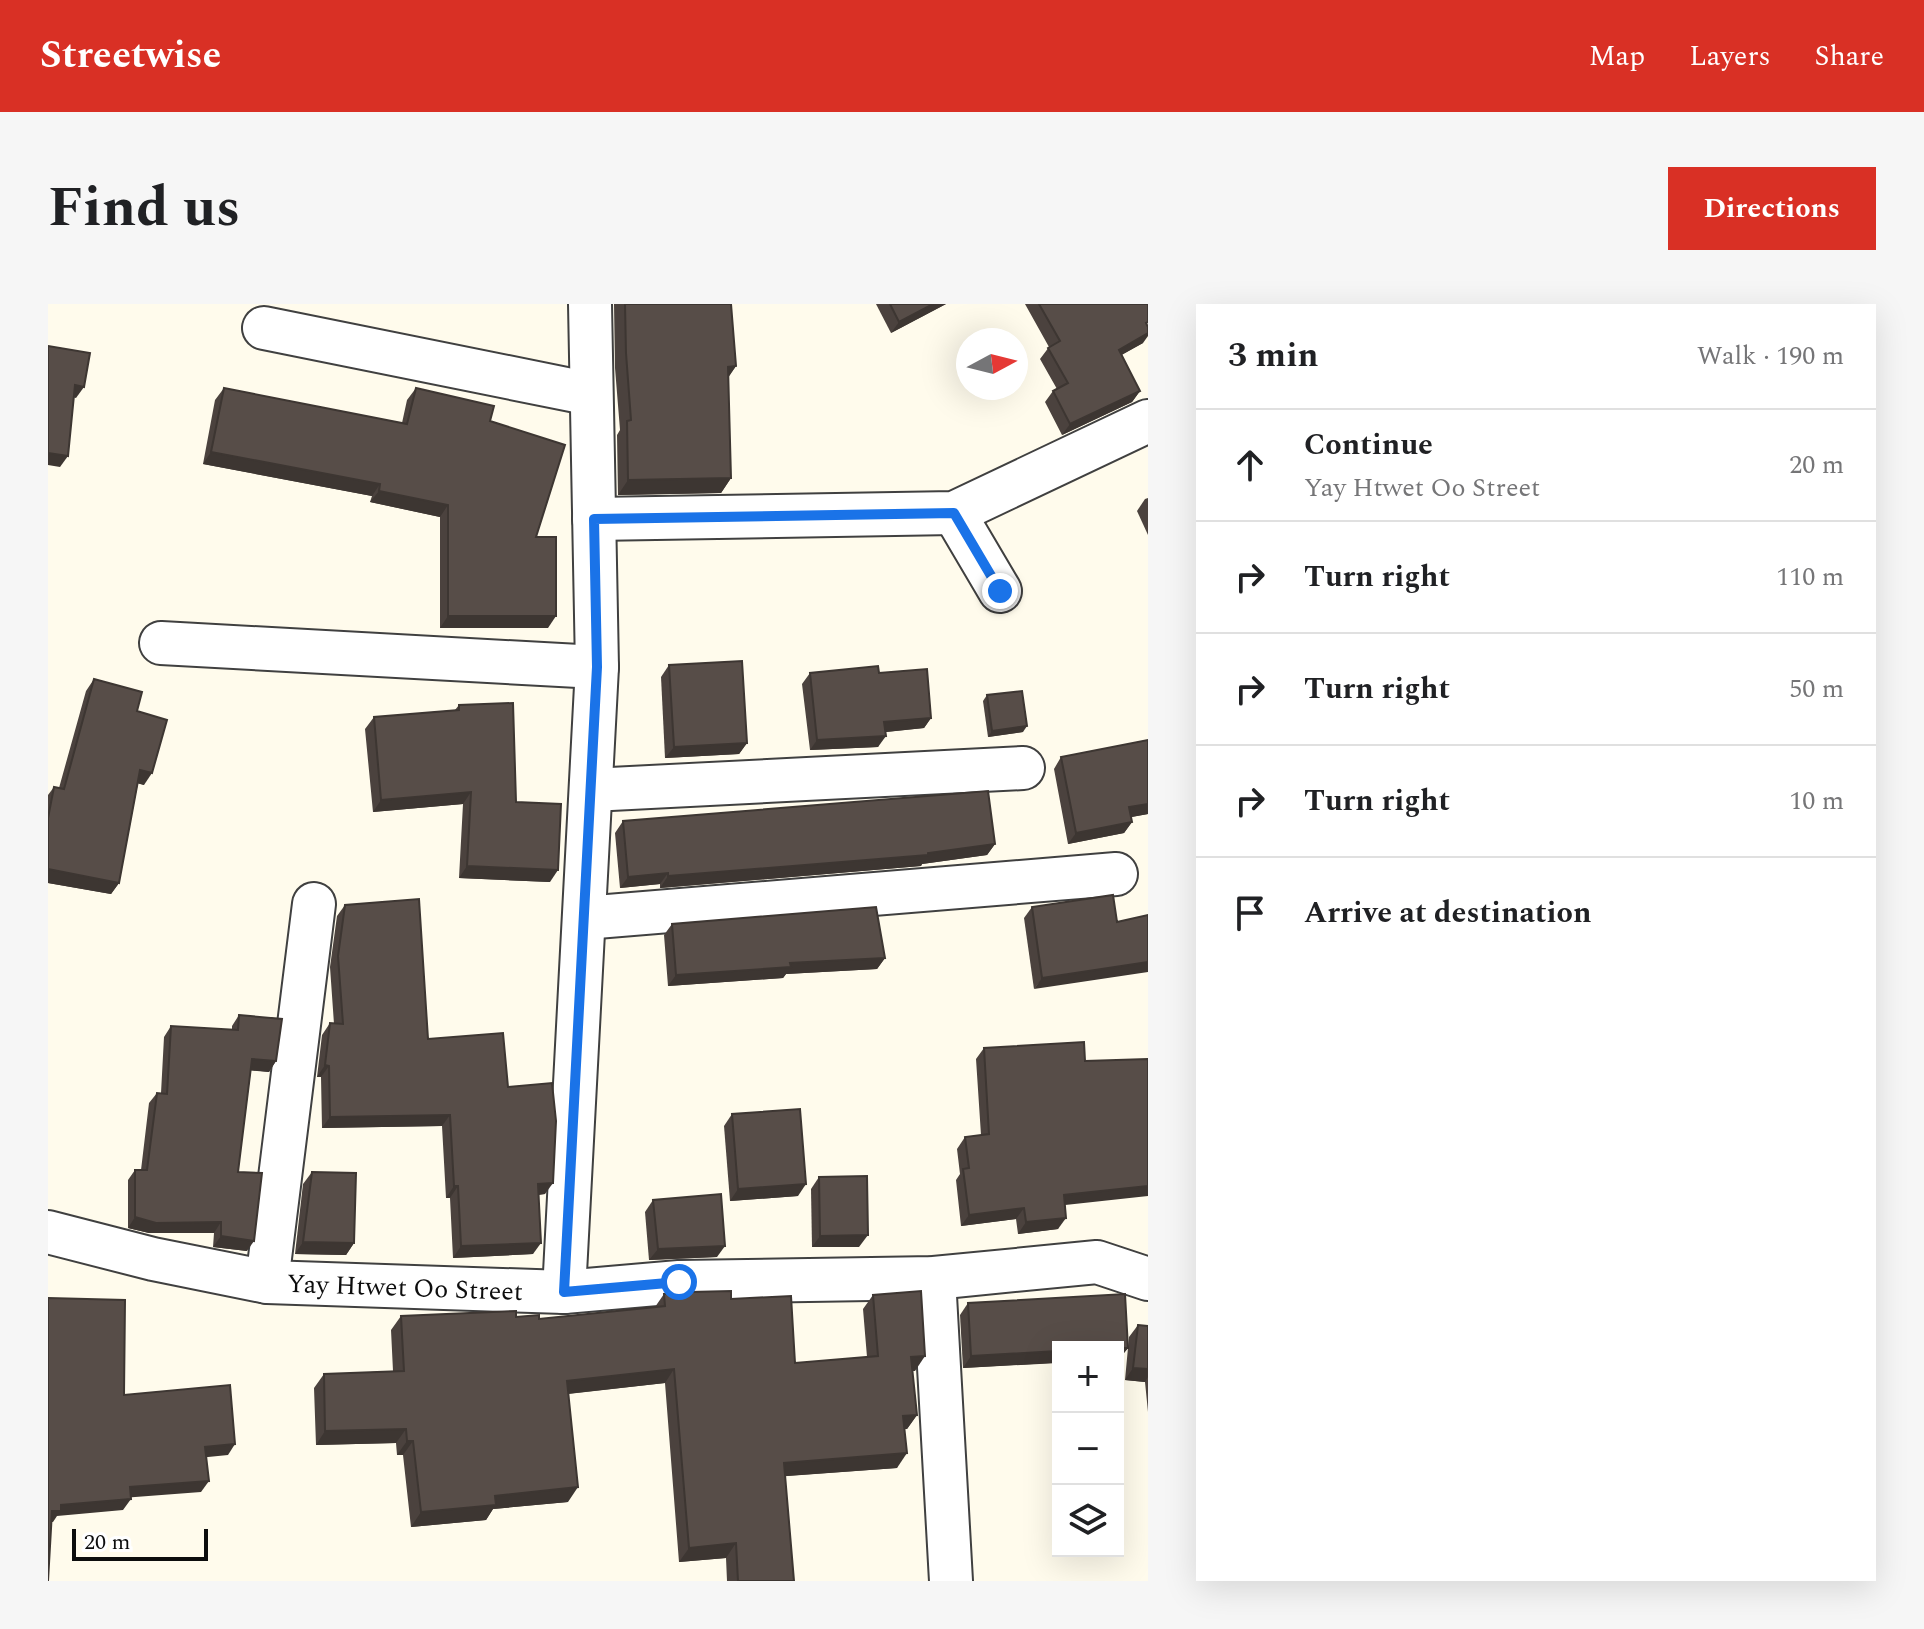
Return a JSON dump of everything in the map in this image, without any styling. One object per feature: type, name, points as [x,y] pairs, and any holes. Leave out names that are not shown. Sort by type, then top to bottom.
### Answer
[{"type":"street","points":[[564,1292],[597,667],[590,304]]},
{"type":"street","points":[[264,328],[591,394]]},
{"type":"street","points":[[594,519],[954,513],[1148,421]]},
{"type":"street","points":[[954,513],[1000,591]]},
{"type":"street","points":[[161,643],[597,667]]},
{"type":"street","points":[[591,790],[1023,768]]},
{"type":"street","points":[[584,918],[1116,874]]},
{"type":"street","points":[[267,1282],[314,904]]},
{"type":"street","name":"Yay Htwet Oo Street","points":[[48,1232],[153,1259],[267,1282],[564,1292],[679,1282],[934,1278],[1097,1262],[1148,1279]]},
{"type":"street","points":[[934,1278],[941,1580]]},
{"type":"building","points":[[625,304],[731,304],[736,366],[728,367],[731,478],[628,480],[627,421],[631,420]]},
{"type":"building","points":[[890,304],[933,304],[899,322]]},
{"type":"building","points":[[1039,304],[1148,304],[1148,333],[1119,350],[1140,391],[1070,424],[1053,391],[1068,383],[1048,348],[1060,341]]},
{"type":"building","points":[[48,346],[90,353],[84,387],[75,385],[68,456],[48,453]]},
{"type":"building","points":[[224,388],[407,424],[416,388],[494,406],[490,421],[565,445],[536,537],[556,537],[556,616],[448,616],[448,505],[379,491],[380,484],[211,452]]},
{"type":"building","points":[[742,661],[747,743],[674,747],[669,665]]},
{"type":"building","points":[[878,666],[879,673],[927,669],[931,718],[884,722],[886,736],[817,740],[810,673]]},
{"type":"building","points":[[94,679],[142,692],[137,711],[167,720],[152,773],[140,770],[119,883],[48,869],[48,818],[54,787],[64,789]]},
{"type":"building","points":[[1022,691],[1027,726],[992,731],[987,695]]},
{"type":"building","points":[[513,703],[516,802],[561,804],[558,870],[467,866],[471,792],[381,800],[374,717],[459,710],[459,705]]},
{"type":"building","points":[[1148,740],[1148,804],[1129,807],[1132,822],[1076,833],[1061,757]]},
{"type":"building","points":[[988,791],[995,844],[928,855],[628,877],[623,821]]},
{"type":"building","points":[[1113,895],[1117,922],[1148,915],[1148,962],[1042,978],[1032,907]]},
{"type":"building","points":[[419,899],[428,1039],[503,1033],[508,1087],[552,1083],[556,1121],[553,1183],[538,1184],[541,1243],[461,1246],[450,1115],[330,1117],[329,1066],[325,1065],[330,1023],[343,1024],[338,956],[345,905]]},
{"type":"building","points":[[876,907],[885,958],[790,963],[791,967],[676,975],[672,924]]},
{"type":"building","points":[[239,1015],[282,1019],[276,1061],[252,1059],[238,1172],[262,1173],[254,1241],[221,1236],[221,1222],[156,1223],[135,1217],[135,1170],[147,1170],[157,1093],[167,1094],[171,1026],[238,1030]]},
{"type":"building","points":[[1084,1042],[1085,1061],[1148,1059],[1148,1186],[1064,1195],[1066,1218],[1026,1222],[1024,1208],[969,1215],[963,1169],[969,1168],[965,1137],[989,1134],[984,1048]]},
{"type":"building","points":[[800,1109],[806,1184],[738,1189],[732,1114]]},
{"type":"building","points":[[312,1172],[356,1173],[354,1243],[303,1242]]},
{"type":"building","points":[[867,1176],[868,1235],[820,1236],[819,1177]]},
{"type":"building","points":[[721,1194],[725,1246],[658,1249],[653,1200]]},
{"type":"building","points":[[731,1291],[731,1299],[791,1296],[795,1363],[878,1356],[873,1295],[921,1291],[925,1356],[911,1357],[917,1415],[903,1416],[907,1453],[784,1463],[794,1581],[738,1581],[736,1543],[689,1548],[674,1369],[567,1381],[578,1487],[495,1496],[496,1505],[421,1512],[413,1441],[407,1441],[406,1429],[325,1431],[324,1374],[404,1371],[401,1316],[516,1311],[516,1317],[539,1315],[539,1319],[665,1306],[664,1294]]},
{"type":"building","points":[[1125,1294],[1128,1348],[1124,1348],[1124,1341],[1052,1341],[1052,1351],[971,1356],[968,1303]]},
{"type":"building","points":[[48,1298],[125,1300],[124,1395],[230,1385],[235,1444],[205,1447],[209,1481],[130,1487],[131,1499],[61,1505],[61,1511],[52,1511],[48,1581]]},
{"type":"building","points":[[1138,1325],[1148,1326],[1148,1369],[1133,1368]]},
{"type":"route","points":[[679,1282],[564,1292],[597,667],[594,519],[954,513],[1000,591]]}]
